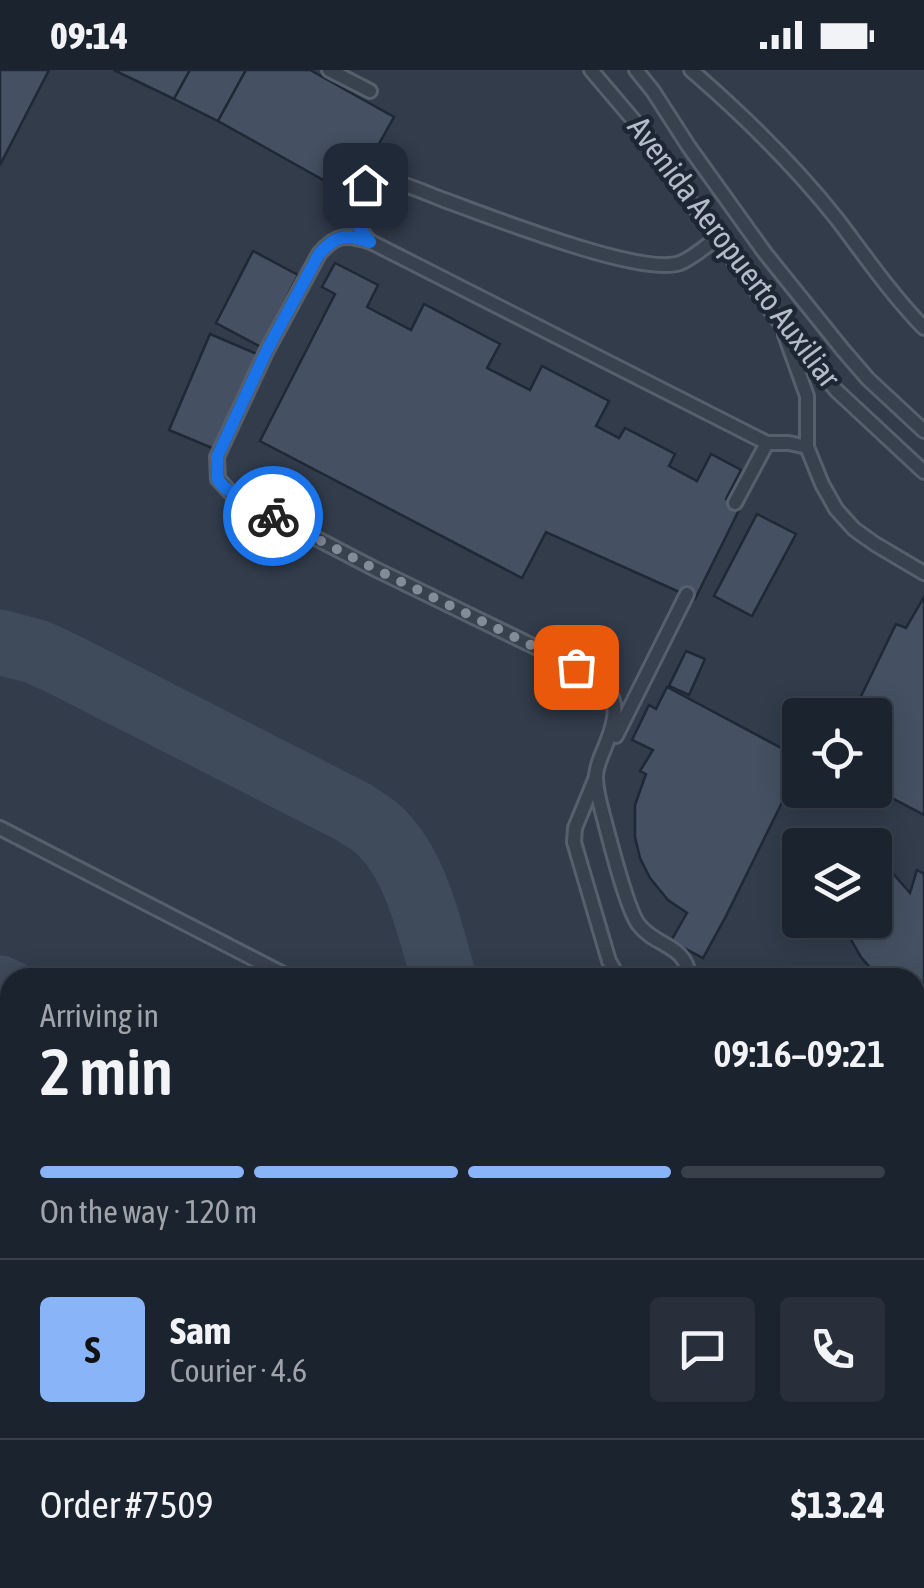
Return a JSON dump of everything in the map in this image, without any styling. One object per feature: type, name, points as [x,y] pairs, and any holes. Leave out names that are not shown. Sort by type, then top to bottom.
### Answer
[{"type":"lane","points":[[330,70],[370,91]]},
{"type":"lane","name":"Avenida Aeropuerto Auxiliar","points":[[590,70],[653,143],[687,197],[780,323],[836,390],[924,472]]},
{"type":"lane","name":"Avenida Aeropuerto Auxiliar","points":[[636,70],[765,253],[868,379],[924,431]]},
{"type":"lane","points":[[691,70],[801,177],[924,328]]},
{"type":"lane","points":[[370,242],[354,214],[356,199],[365,185],[376,181],[392,182],[531,232],[628,261],[664,266],[679,263],[718,237]]},
{"type":"lane","points":[[688,968],[680,954],[635,922],[602,811],[596,776],[615,715],[612,694],[601,682],[233,495],[218,480],[217,457],[266,352],[319,254],[339,237],[353,236],[768,443],[807,447]]},
{"type":"lane","points":[[780,323],[807,396],[807,447],[822,484],[854,529],[924,573]]},
{"type":"lane","points":[[736,503],[768,443]]},
{"type":"lane","points":[[613,968],[574,842],[575,828],[596,776],[687,594]]},
{"type":"lane","points":[[0,828],[272,968]]},
{"type":"shaded area","points":[[0,70],[924,70],[924,968],[0,968]]},
{"type":"building","points":[[0,70],[49,70],[0,165]]},
{"type":"building","points":[[114,70],[190,70],[174,99]]},
{"type":"building","points":[[190,70],[246,70],[218,121],[174,99]]},
{"type":"building","points":[[246,70],[310,70],[394,117],[350,195],[218,121]]},
{"type":"building","points":[[253,251],[298,275],[261,347],[216,323]]},
{"type":"building","points":[[335,263],[378,285],[367,307],[411,330],[424,304],[500,344],[487,368],[530,390],[542,366],[609,401],[596,426],[619,438],[625,428],[675,454],[669,466],[697,481],[711,454],[741,470],[726,499],[741,506],[695,599],[546,532],[522,578],[260,441],[335,294],[322,287]]},
{"type":"building","points":[[210,334],[257,354],[217,450],[169,430]]},
{"type":"building","points":[[757,514],[796,534],[752,616],[714,596]]},
{"type":"building","points":[[924,597],[924,815],[892,798],[892,698],[860,698],[896,624],[906,628]]},
{"type":"building","points":[[686,651],[705,659],[689,695],[669,686]]},
{"type":"building","points":[[667,687],[782,748],[782,802],[703,958],[671,941],[687,913],[668,900],[650,878],[635,837],[635,805],[646,774],[640,771],[653,750],[632,740],[649,705],[656,709]]},
{"type":"building","points":[[917,870],[924,874],[924,968],[870,968],[850,938],[892,938],[892,872],[910,893]]},
{"type":"taxiway","points":[[0,642],[65,665],[375,826],[394,847],[413,882],[441,968]]},
{"type":"way so far","points":[[273,516],[576,667]]},
{"type":"route","points":[[273,516],[225,488],[218,480],[217,457],[266,352],[319,254],[339,237],[353,236],[370,242],[354,214],[356,199],[365,185]]}]
